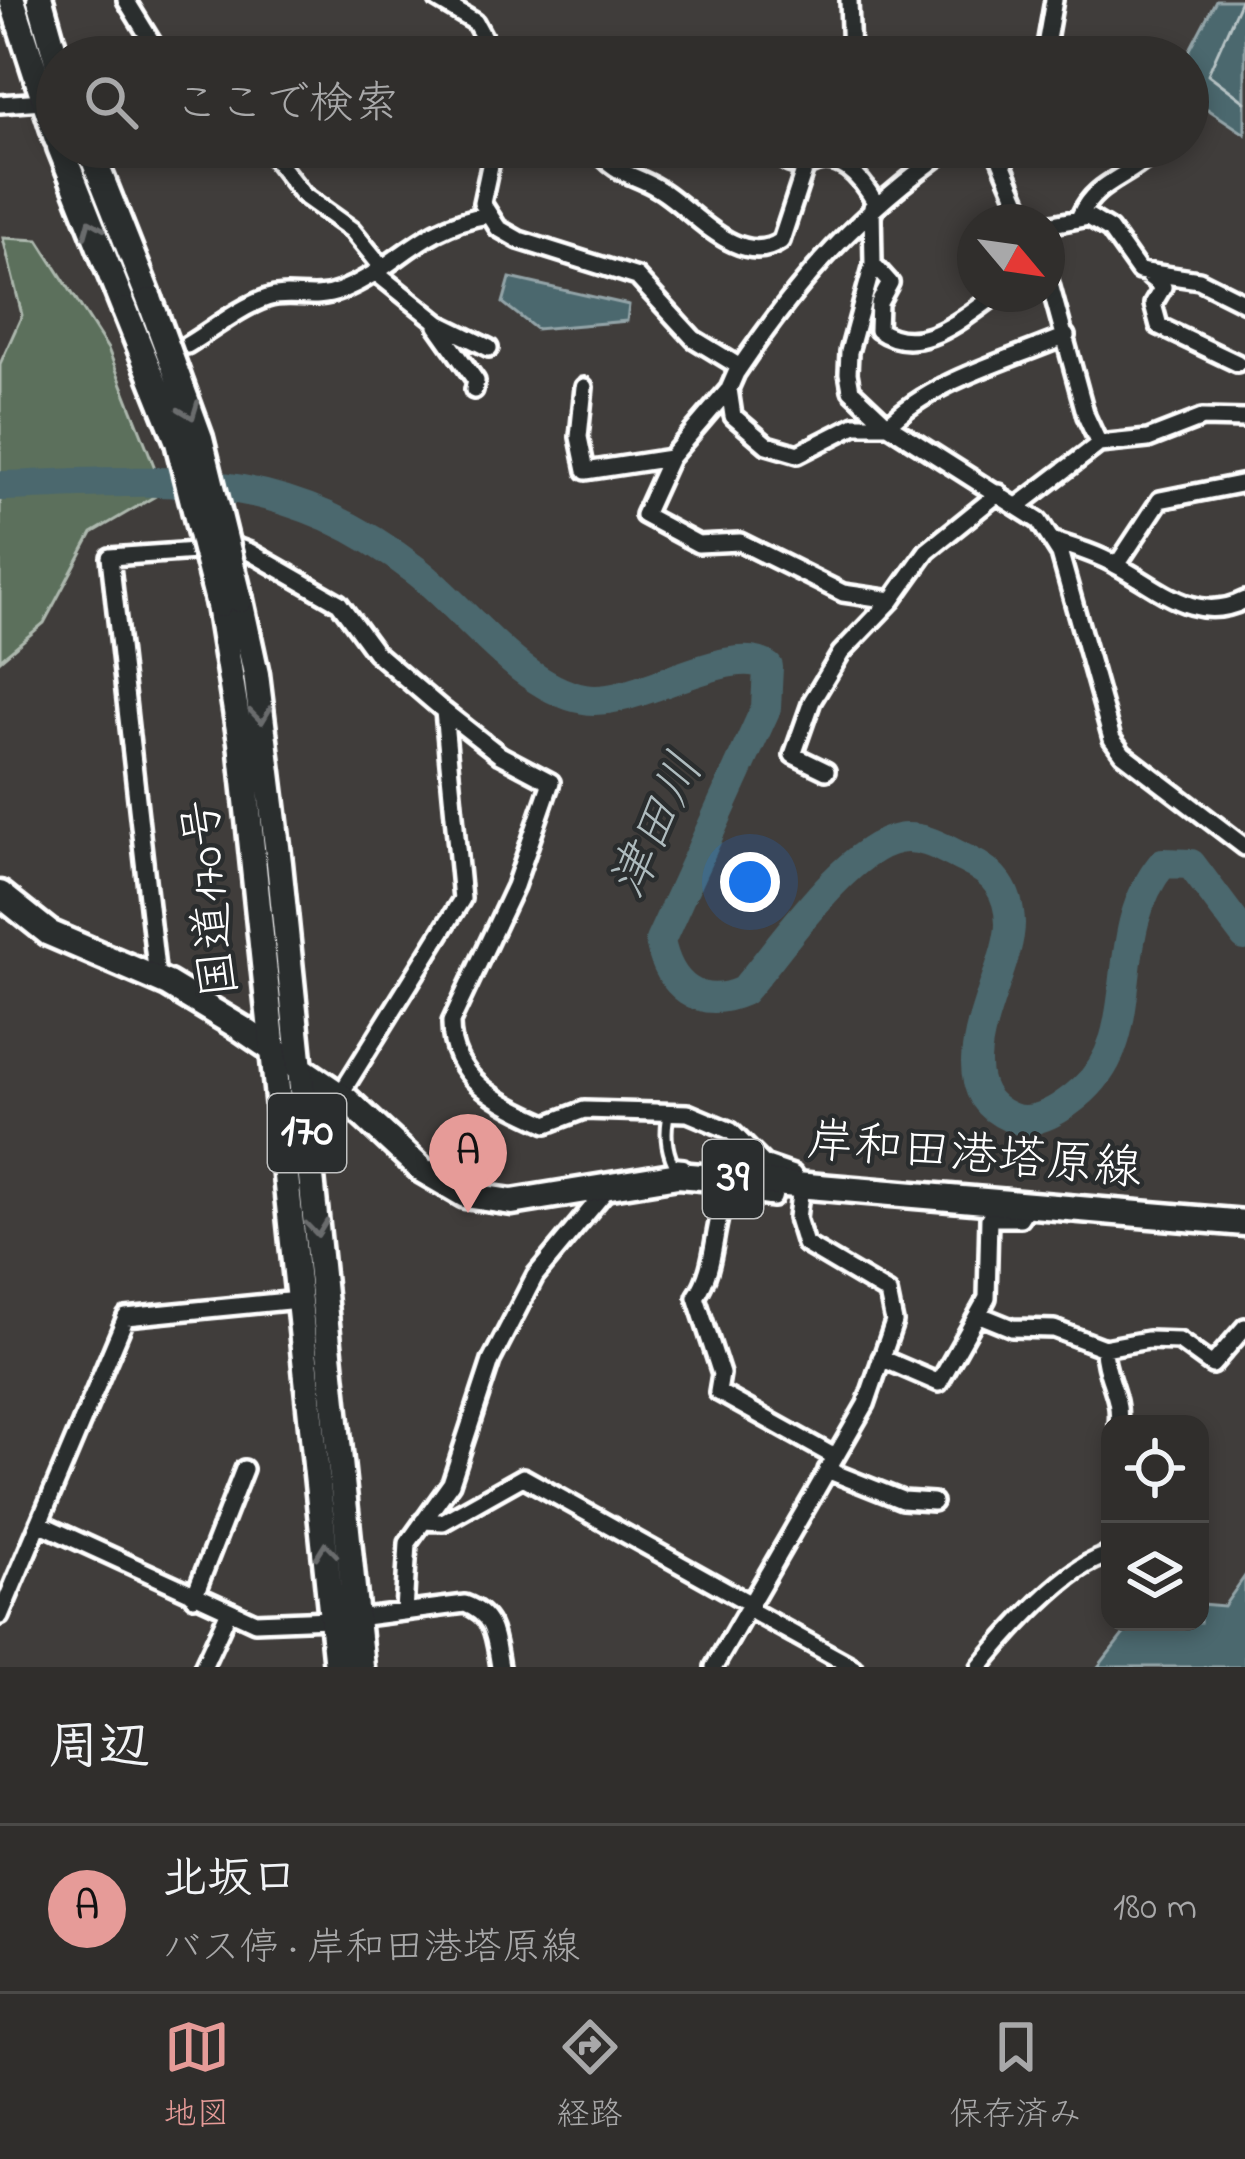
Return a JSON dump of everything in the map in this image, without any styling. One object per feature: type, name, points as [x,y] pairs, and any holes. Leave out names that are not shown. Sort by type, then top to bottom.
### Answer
[{"type":"main road","points":[[12,0],[36,63]]},
{"type":"main road","points":[[40,0],[50,36]]},
{"type":"main road","name":"国道170号","points":[[68,168],[178,442],[258,694],[301,1069],[345,1619],[337,1667]]},
{"type":"main road","name":"国道170号","points":[[97,168],[200,438],[229,603],[298,1300],[345,1619],[361,1667]]},
{"type":"main road","name":"岸和田港塔原線","points":[[0,894],[64,941],[157,978],[301,1069],[340,1095],[422,1170],[465,1195],[512,1202],[678,1175],[1245,1223]]},
{"type":"street","points":[[126,0],[148,36]]},
{"type":"street","points":[[438,0],[475,22],[483,36]]},
{"type":"street","points":[[849,0],[850,36]]},
{"type":"street","points":[[1047,36],[1054,0]]},
{"type":"street","points":[[0,104],[36,101]]},
{"type":"street","points":[[282,168],[302,195],[352,230],[378,269],[432,318],[476,381],[474,390]]},
{"type":"street","points":[[489,168],[482,202],[497,228],[542,251],[637,277],[694,339],[740,368]]},
{"type":"street","points":[[618,168],[632,182],[660,189],[722,239],[760,248],[782,241],[806,168]]},
{"type":"street","points":[[848,168],[874,206],[873,264],[848,374],[851,390],[887,425],[1019,506],[1051,540],[1068,580],[1112,739],[1123,754],[1245,847]]},
{"type":"street","points":[[892,600],[843,593],[740,542],[698,544],[644,515],[670,458],[729,389],[799,282],[874,206],[924,168]]},
{"type":"street","points":[[1003,168],[1019,204]]},
{"type":"street","points":[[1079,216],[1100,187],[1135,168]]},
{"type":"street","points":[[187,345],[268,297],[308,300],[341,291],[434,230],[488,215]]},
{"type":"street","points":[[1065,220],[1079,216],[1110,230],[1163,287],[1153,304],[1159,326],[1237,363]]},
{"type":"street","points":[[873,264],[890,283],[879,303],[878,330],[898,341],[930,340],[971,312]]},
{"type":"street","points":[[1148,275],[1198,280],[1245,303]]},
{"type":"street","points":[[1059,312],[1099,444]]},
{"type":"street","points":[[432,318],[489,348]]},
{"type":"street","points":[[729,389],[733,416],[744,430],[785,454],[817,448],[855,424],[887,425],[933,394],[1066,336]]},
{"type":"street","points":[[584,387],[579,437],[586,471],[670,458]]},
{"type":"street","points":[[1019,506],[1099,444],[1148,440],[1202,418],[1245,419]]},
{"type":"street","points":[[1117,565],[1160,500],[1245,483]]},
{"type":"street","points":[[826,772],[793,755],[812,701],[841,653],[892,600],[927,551],[999,494]]},
{"type":"street","points":[[1051,540],[1117,565],[1187,606],[1211,610],[1245,600]]},
{"type":"street","points":[[157,978],[110,557],[239,548],[339,603],[374,652],[500,755],[550,782],[515,886],[451,1022],[457,1064],[496,1097],[548,1124],[584,1111],[669,1111],[712,1121],[746,1143],[764,1164],[824,1179],[834,1189]]},
{"type":"street","points":[[340,1095],[462,898],[444,711]]},
{"type":"street","points":[[714,1667],[831,1464],[866,1404],[894,1322],[888,1293],[805,1244],[789,1184],[773,1198],[728,1192],[710,1275],[696,1297],[721,1373],[718,1392],[831,1464],[902,1500],[933,1502]]},
{"type":"street","points":[[404,1612],[408,1543],[451,1483],[490,1361],[527,1291],[563,1238],[611,1185]]},
{"type":"street","points":[[880,1358],[939,1383],[987,1298],[989,1218],[1020,1218],[1027,1207]]},
{"type":"street","points":[[0,1616],[127,1317],[298,1300]]},
{"type":"street","points":[[980,1315],[1012,1328],[1054,1329],[1104,1348],[1139,1341],[1179,1341],[1212,1365],[1245,1328]]},
{"type":"street","points":[[1104,1348],[1119,1415]]},
{"type":"street","points":[[194,1597],[244,1469]]},
{"type":"street","points":[[423,1521],[442,1522],[523,1477],[853,1667]]},
{"type":"street","points":[[39,1523],[255,1622],[345,1619],[465,1604],[480,1610],[493,1624],[500,1667]]},
{"type":"street","points":[[980,1667],[1006,1635],[1089,1561],[1101,1558]]},
{"type":"street","points":[[203,1667],[228,1613]]},
{"type":"lane","points":[[669,1111],[664,1132],[673,1162],[700,1169],[707,1177]]},
{"type":"green space","points":[[3,238],[38,240],[108,349],[164,491],[92,533],[44,623],[0,660],[0,364],[22,315]]},
{"type":"water","points":[[1216,0],[1245,0],[1245,134],[1209,110],[1209,36],[1197,36]]},
{"type":"water","points":[[510,278],[629,305],[627,321],[536,329],[503,303]]},
{"type":"water","points":[[1245,1576],[1245,1667],[1098,1667],[1126,1631],[1209,1631],[1209,1605],[1224,1606]]},
{"type":"waterway","name":"津田川","points":[[0,486],[116,482],[219,486],[317,512],[367,537],[418,572],[538,680],[584,699],[629,694],[731,662],[752,661],[768,667],[766,708],[660,941],[670,970],[699,996],[743,991],[814,903],[857,861],[898,839],[934,844],[985,871],[999,884],[1007,901],[1007,945],[976,1055],[978,1080],[988,1101],[1010,1117],[1029,1120],[1058,1109],[1102,1067],[1121,1012],[1134,921],[1163,863],[1191,864],[1245,936]]},
{"type":"place","name":"北坂口","points":[[468,1213]]}]
